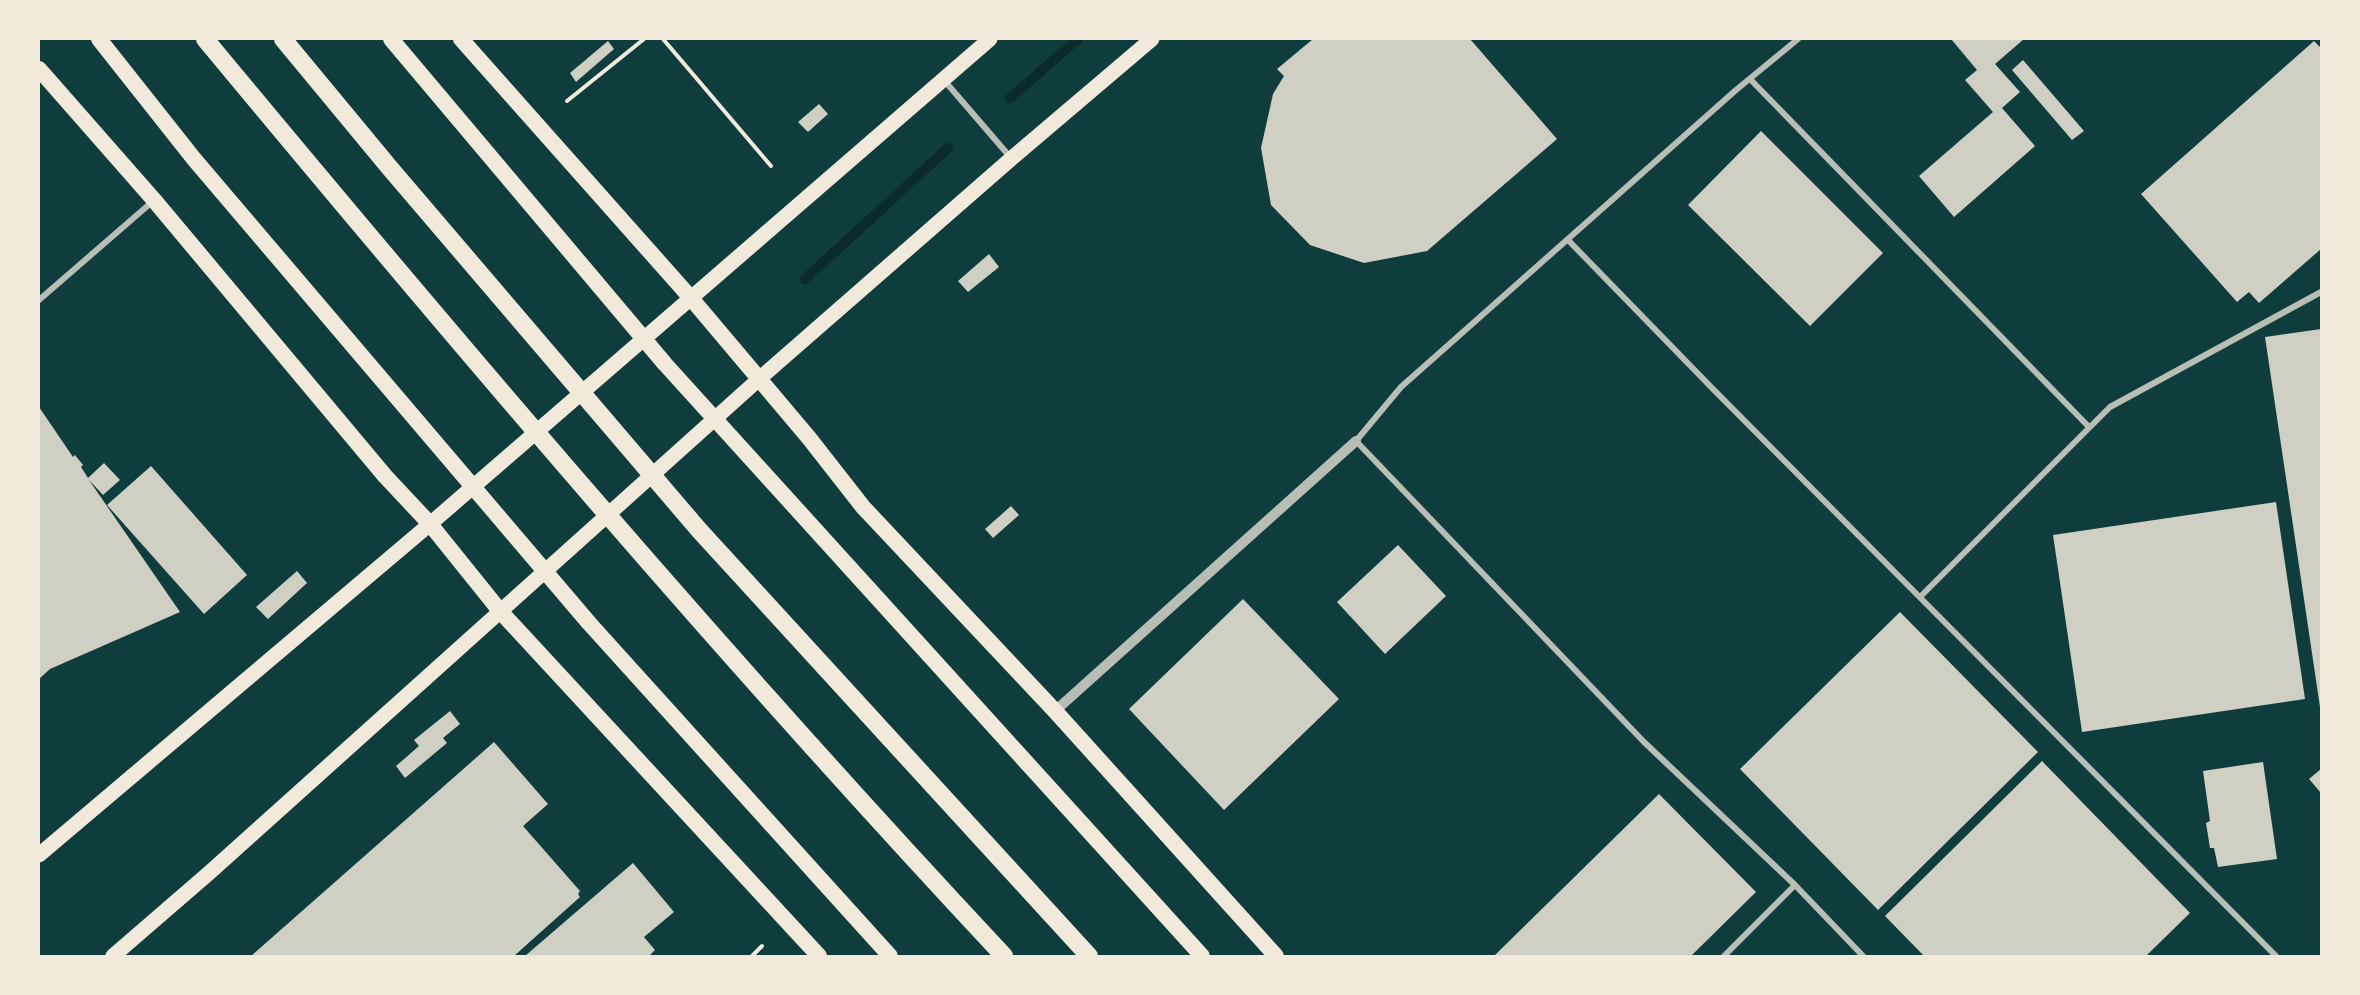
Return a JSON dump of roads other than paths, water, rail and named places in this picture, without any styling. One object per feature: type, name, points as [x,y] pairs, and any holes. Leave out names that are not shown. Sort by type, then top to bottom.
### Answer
[{"type":"highway","points":[[99,39],[194,159],[581,614],[890,956]]},
{"type":"highway","points":[[205,39],[653,569],[1004,956]]},
{"type":"highway","points":[[283,39],[389,167],[699,530],[1089,956]]},
{"type":"highway","points":[[391,39],[664,364],[1202,956]]},
{"type":"highway","points":[[461,39],[690,297],[863,507],[1055,711],[1276,956]]},
{"type":"highway","points":[[39,69],[154,200],[377,466],[430,524],[500,611],[819,956]]},
{"type":"main road","points":[[39,855],[430,524],[990,39]]},
{"type":"main road","points":[[113,956],[209,873],[759,379],[1152,39]]},
{"type":"street","points":[[1055,711],[1356,441],[1401,387],[1798,39]]},
{"type":"street","points":[[943,79],[1012,158]]},
{"type":"street","points":[[1750,79],[2089,426]]},
{"type":"street","points":[[39,300],[154,200]]},
{"type":"street","points":[[1568,240],[2276,956]]},
{"type":"street","points":[[1920,597],[2110,407],[2321,292]]},
{"type":"street","points":[[1356,441],[1644,741],[1795,885],[1863,956]]},
{"type":"street","points":[[1724,956],[1795,885]]},
{"type":"waterway","points":[[1010,98],[1078,39]]},
{"type":"waterway","points":[[805,279],[948,148]]}]
